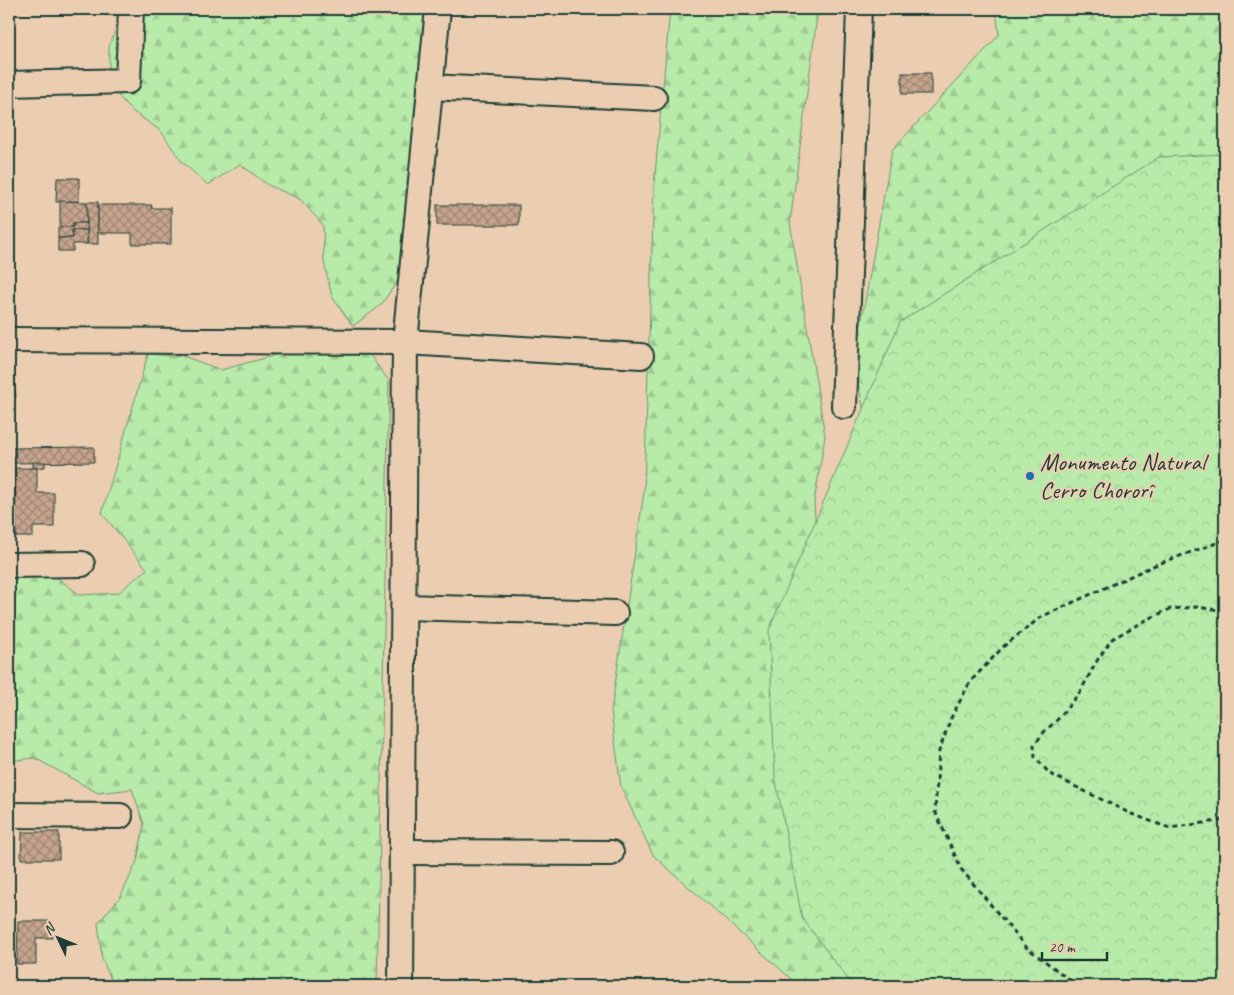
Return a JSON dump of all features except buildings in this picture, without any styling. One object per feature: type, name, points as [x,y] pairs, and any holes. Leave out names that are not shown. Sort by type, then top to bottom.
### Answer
[{"type":"street","points":[[9,84],[128,81],[132,9]]},
{"type":"street","points":[[401,986],[405,342],[438,9]]},
{"type":"street","points":[[844,406],[858,9]]},
{"type":"street","points":[[430,87],[654,98]]},
{"type":"street","points":[[9,340],[405,342],[641,356]]},
{"type":"street","points":[[9,565],[82,564]]},
{"type":"street","points":[[404,607],[615,613]]},
{"type":"street","points":[[9,815],[120,816]]},
{"type":"street","points":[[402,852],[611,853]]},
{"type":"path","points":[[1078,986],[1026,947],[960,869],[935,812],[939,752],[952,718],[970,682],[1004,646],[1040,617],[1155,566],[1225,540]]},
{"type":"path","points":[[1225,611],[1196,608],[1170,609],[1112,639],[1098,659],[1080,692],[1034,746],[1035,757],[1050,774],[1128,813],[1168,828],[1225,820]]},
{"type":"green space","points":[[123,9],[422,9],[433,66],[400,277],[381,305],[353,326],[332,297],[324,262],[323,225],[300,199],[268,185],[240,164],[208,185],[181,161],[161,131],[132,111],[109,85],[109,47]]},
{"type":"green space","points":[[670,9],[818,9],[790,223],[825,436],[814,503],[819,573],[869,435],[854,364],[892,150],[999,35],[996,9],[1225,9],[1225,986],[799,986],[653,855],[621,787],[611,711],[644,492],[654,186]]},
{"type":"green space","name":"Monumento Natural Cerro Chororî","points":[[1225,154],[1225,986],[853,986],[802,918],[775,776],[769,630],[900,322],[1159,157]]},
{"type":"green space","points":[[294,350],[367,351],[389,381],[377,986],[114,986],[102,959],[98,923],[121,896],[137,861],[144,824],[132,789],[98,793],[35,758],[9,761],[9,559],[51,573],[80,595],[118,593],[147,569],[102,513],[148,354],[186,357],[221,370]]},
{"type":"place","name":"Monumento Natural Cerro Chororî","points":[[1030,476]]}]
